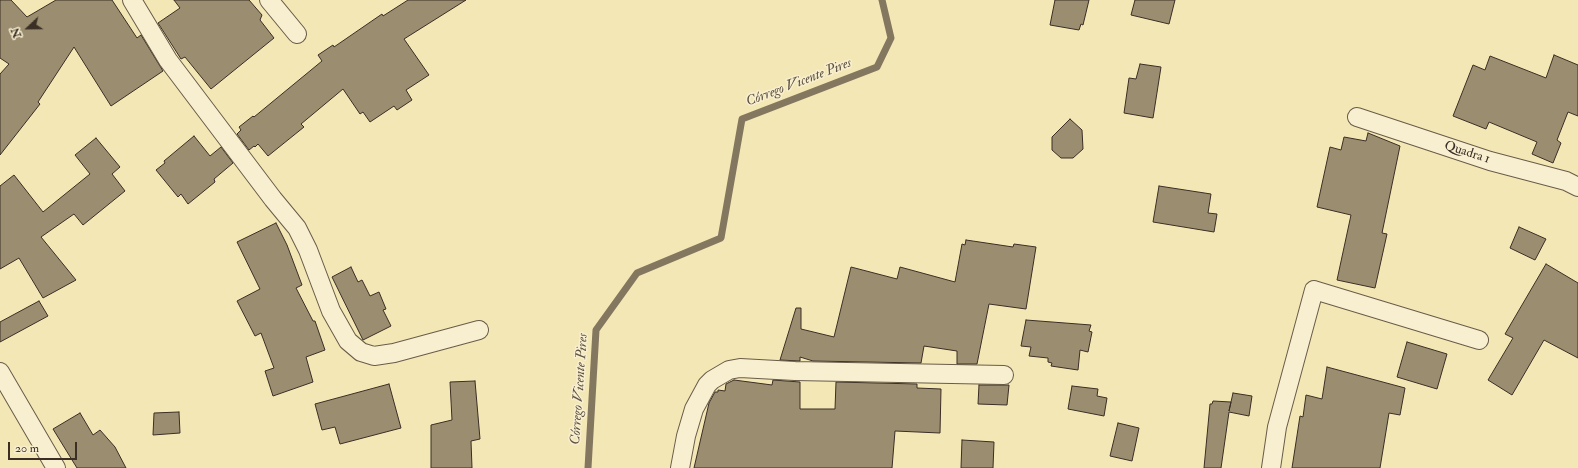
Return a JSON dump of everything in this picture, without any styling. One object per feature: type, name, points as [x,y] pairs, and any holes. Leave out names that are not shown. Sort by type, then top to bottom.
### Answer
[{"type":"street","points":[[132,0],[168,60],[273,199],[297,228],[308,250],[331,311],[348,341],[361,352],[374,356],[394,354],[479,330]]},
{"type":"street","points":[[268,0],[297,34]]},
{"type":"street","name":"Quadra 1","points":[[1357,117],[1490,162],[1566,181],[1578,187]]},
{"type":"street","points":[[1271,468],[1277,427],[1314,290],[1479,340]]},
{"type":"street","points":[[680,468],[686,436],[694,409],[707,385],[712,380],[729,370],[740,368],[795,371],[1004,375]]},
{"type":"street","points":[[0,372],[56,468]]},
{"type":"building","points":[[0,0],[11,0],[27,17],[56,0],[112,0],[137,38],[141,35],[163,71],[111,106],[74,47],[38,102],[40,104],[0,155],[0,74],[9,64],[0,58]]},
{"type":"building","points":[[174,0],[249,0],[262,15],[260,20],[274,38],[211,89],[185,57],[181,59],[158,23],[180,8]]},
{"type":"building","points":[[408,0],[466,0],[404,39],[429,75],[406,90],[412,100],[397,110],[394,106],[370,122],[363,112],[360,114],[343,89],[301,124],[304,127],[268,156],[258,144],[249,150],[237,134],[241,130],[239,127],[253,116],[254,117],[322,61],[318,55],[333,45],[334,47],[382,14],[383,16]]},
{"type":"building","points":[[1055,0],[1089,0],[1083,25],[1081,24],[1079,30],[1050,25]]},
{"type":"building","points":[[1135,0],[1175,0],[1169,24],[1131,15]]},
{"type":"building","points":[[1554,55],[1578,65],[1578,116],[1568,112],[1557,140],[1561,143],[1553,163],[1532,154],[1537,142],[1489,122],[1486,129],[1453,116],[1473,65],[1485,70],[1490,56],[1546,78]]},
{"type":"building","points":[[1140,64],[1161,67],[1153,118],[1124,113],[1129,78],[1136,79]]},
{"type":"building","points":[[1070,119],[1082,130],[1083,149],[1073,158],[1061,158],[1052,150],[1052,137]]},
{"type":"building","points":[[1368,133],[1400,146],[1382,233],[1387,234],[1375,288],[1337,280],[1351,215],[1317,207],[1330,147],[1341,150],[1344,137],[1366,141]]},
{"type":"building","points":[[194,136],[210,156],[221,147],[233,163],[214,179],[215,182],[188,204],[181,194],[178,197],[156,170],[165,163],[164,161]]},
{"type":"building","points":[[96,138],[120,167],[112,174],[125,191],[83,225],[74,214],[41,237],[76,280],[43,298],[19,258],[0,269],[0,186],[14,175],[43,212],[90,174],[75,155]]},
{"type":"building","points":[[1159,186],[1211,194],[1208,213],[1217,214],[1214,232],[1153,222]]},
{"type":"building","points":[[276,223],[287,245],[302,285],[296,288],[313,321],[315,321],[325,350],[306,357],[313,382],[273,396],[265,371],[274,368],[261,333],[255,336],[237,301],[260,289],[237,242]]},
{"type":"building","points":[[1519,227],[1546,239],[1535,260],[1510,248]]},
{"type":"building","points":[[966,240],[1013,247],[1014,244],[1036,247],[1026,309],[989,304],[977,364],[957,364],[957,351],[924,346],[921,363],[813,361],[800,357],[800,361],[780,360],[796,308],[801,308],[801,329],[834,337],[851,267],[897,279],[900,267],[955,282],[962,244],[965,245]]},
{"type":"building","points":[[1546,264],[1578,283],[1578,358],[1544,340],[1512,395],[1488,380],[1513,338],[1505,334]]},
{"type":"building","points":[[351,267],[358,282],[362,280],[370,296],[379,292],[386,309],[383,310],[391,326],[363,340],[332,277]]},
{"type":"building","points":[[39,301],[48,316],[0,342],[0,322]]},
{"type":"building","points":[[1026,320],[1091,325],[1089,331],[1092,332],[1088,352],[1080,350],[1078,370],[1051,366],[1052,363],[1048,362],[1048,358],[1029,356],[1031,347],[1021,346]]},
{"type":"building","points":[[1407,342],[1447,354],[1437,389],[1397,377]]},
{"type":"building","points":[[1327,367],[1405,388],[1400,415],[1389,413],[1380,468],[1292,468],[1300,416],[1303,417],[1306,395],[1322,399]]},
{"type":"building","points":[[734,380],[772,385],[773,380],[800,382],[800,409],[835,409],[836,382],[917,384],[917,388],[941,389],[940,433],[895,431],[892,468],[694,468],[709,403],[715,392],[718,392],[718,390],[725,391],[726,384]]},
{"type":"building","points":[[475,381],[480,439],[471,441],[472,468],[431,468],[431,425],[452,420],[450,382]]},
{"type":"building","points":[[389,384],[401,428],[340,444],[335,427],[322,430],[315,404]]},
{"type":"building","points":[[979,385],[1009,385],[1007,405],[978,404]]},
{"type":"building","points":[[1072,386],[1098,389],[1097,396],[1107,398],[1104,416],[1068,409]]},
{"type":"building","points":[[1233,393],[1252,396],[1249,416],[1229,412],[1221,468],[1204,468],[1210,404],[1212,404],[1213,401],[1231,402]]},
{"type":"building","points":[[179,412],[180,433],[153,435],[154,413]]},
{"type":"building","points":[[80,413],[93,435],[100,430],[115,447],[126,468],[77,468],[53,429]]},
{"type":"building","points":[[1118,423],[1139,428],[1132,461],[1110,456]]},
{"type":"building","points":[[962,440],[994,442],[993,468],[961,468]]},
{"type":"waterway","name":"Córrego Vicente Pires","points":[[588,468],[596,330],[637,273],[721,238],[742,119],[877,67],[891,38],[882,0]]}]
